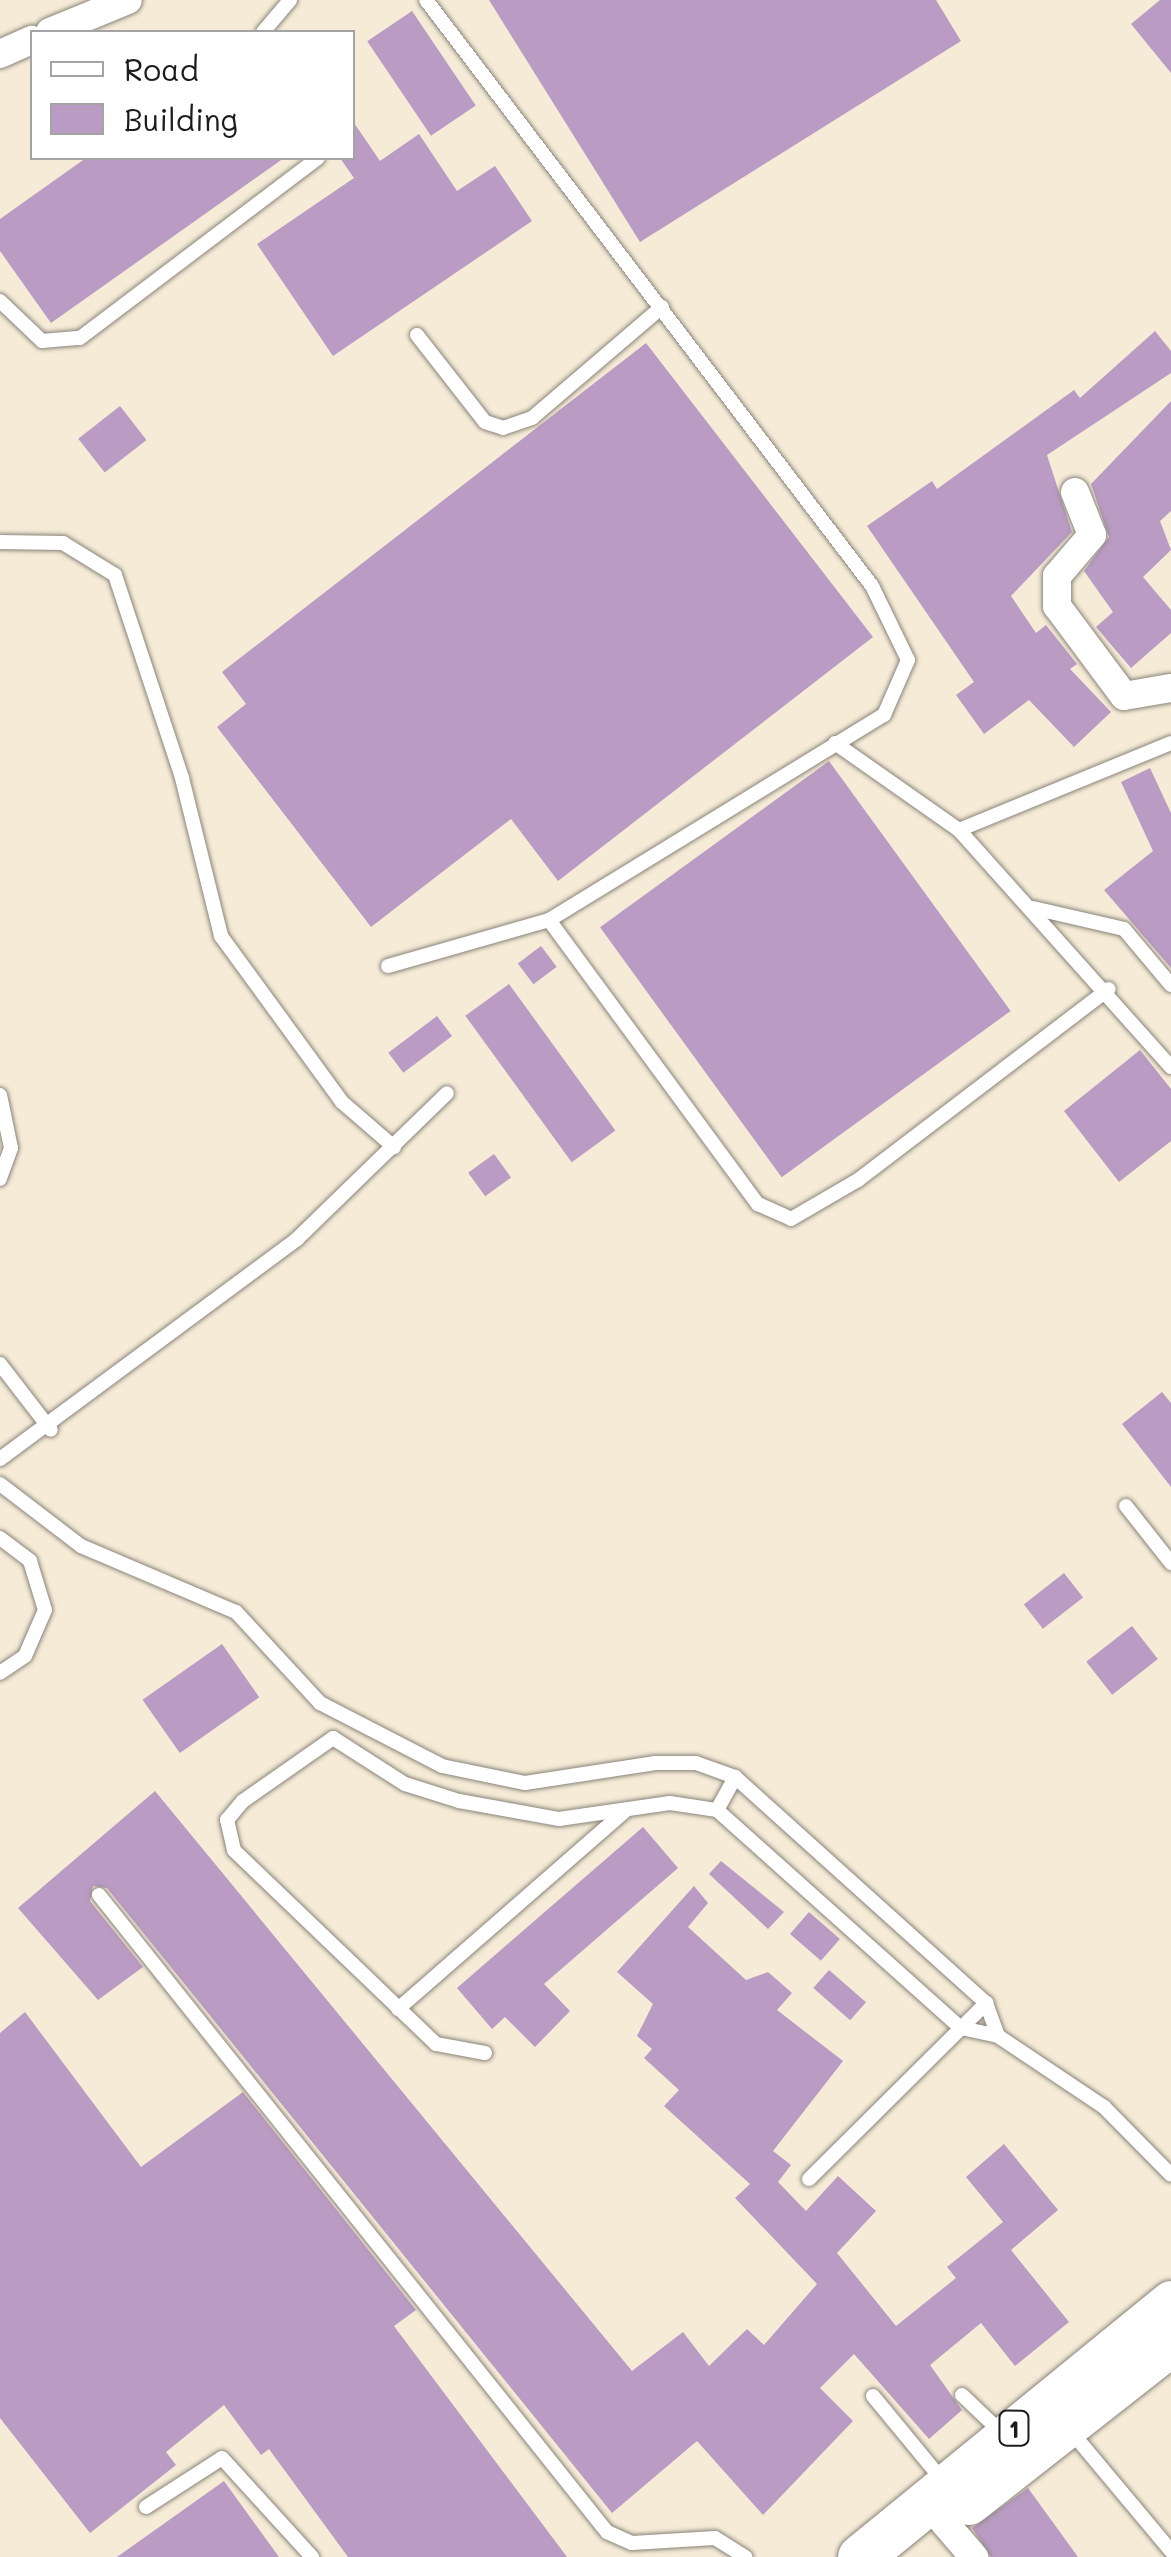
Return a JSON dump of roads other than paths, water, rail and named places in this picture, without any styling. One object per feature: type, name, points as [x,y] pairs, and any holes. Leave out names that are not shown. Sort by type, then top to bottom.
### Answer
[{"type":"highway","name":"1","points":[[901,2557],[1004,2435],[1171,2303]]},
{"type":"highway","name":"1","points":[[860,2557],[1067,2427],[1171,2343]]},
{"type":"street","points":[[55,30],[128,0]]},
{"type":"street","points":[[0,54],[30,41]]},
{"type":"street","points":[[1075,492],[1092,535],[1056,576],[1057,606],[1124,696],[1171,688]]},
{"type":"street","points":[[945,2503],[974,2557]]},
{"type":"lane","points":[[265,30],[290,0]]},
{"type":"lane","points":[[388,966],[549,920],[896,703],[908,660],[898,632],[662,307],[426,0]]},
{"type":"lane","points":[[0,301],[42,341],[80,338],[315,160]]},
{"type":"lane","points":[[416,336],[484,422],[504,428],[532,418],[662,307]]},
{"type":"lane","points":[[0,542],[63,543],[115,575],[182,778],[221,936],[342,1102],[394,1148]]},
{"type":"lane","points":[[959,830],[1171,743]]},
{"type":"lane","points":[[836,744],[959,830],[1108,989],[1171,1067]]},
{"type":"lane","points":[[1032,908],[1124,928],[1171,985]]},
{"type":"lane","points":[[549,920],[758,1204],[791,1219],[822,1206],[1108,989]]},
{"type":"lane","points":[[0,1460],[50,1430],[310,1228],[447,1092]]},
{"type":"lane","points":[[0,1096],[11,1148],[0,1179]]},
{"type":"lane","points":[[0,1364],[50,1430]]},
{"type":"lane","points":[[0,1484],[81,1546],[236,1612],[297,1682],[368,1733],[469,1777],[525,1783],[696,1763],[734,1777],[986,2003],[998,2036]]},
{"type":"lane","points":[[1126,1506],[1171,1563]]},
{"type":"lane","points":[[0,1538],[30,1561],[45,1610],[25,1656],[0,1673]]},
{"type":"lane","points":[[485,2053],[436,2044],[234,1850],[228,1820],[243,1800],[332,1738],[406,1784],[458,1801],[559,1819],[629,1808],[717,1810],[961,2028],[998,2036],[1104,2107],[1171,2175]]},
{"type":"lane","points":[[717,1810],[734,1777]]},
{"type":"lane","points":[[398,2009],[629,1808]]},
{"type":"lane","points":[[99,1895],[607,2532],[632,2543],[715,2538],[745,2557]]},
{"type":"lane","points":[[808,2180],[986,2003]]},
{"type":"lane","points":[[962,2394],[1004,2435]]},
{"type":"lane","points":[[873,2396],[945,2503]]},
{"type":"lane","points":[[1067,2427],[1169,2545]]},
{"type":"lane","points":[[146,2507],[222,2458],[312,2557]]}]
